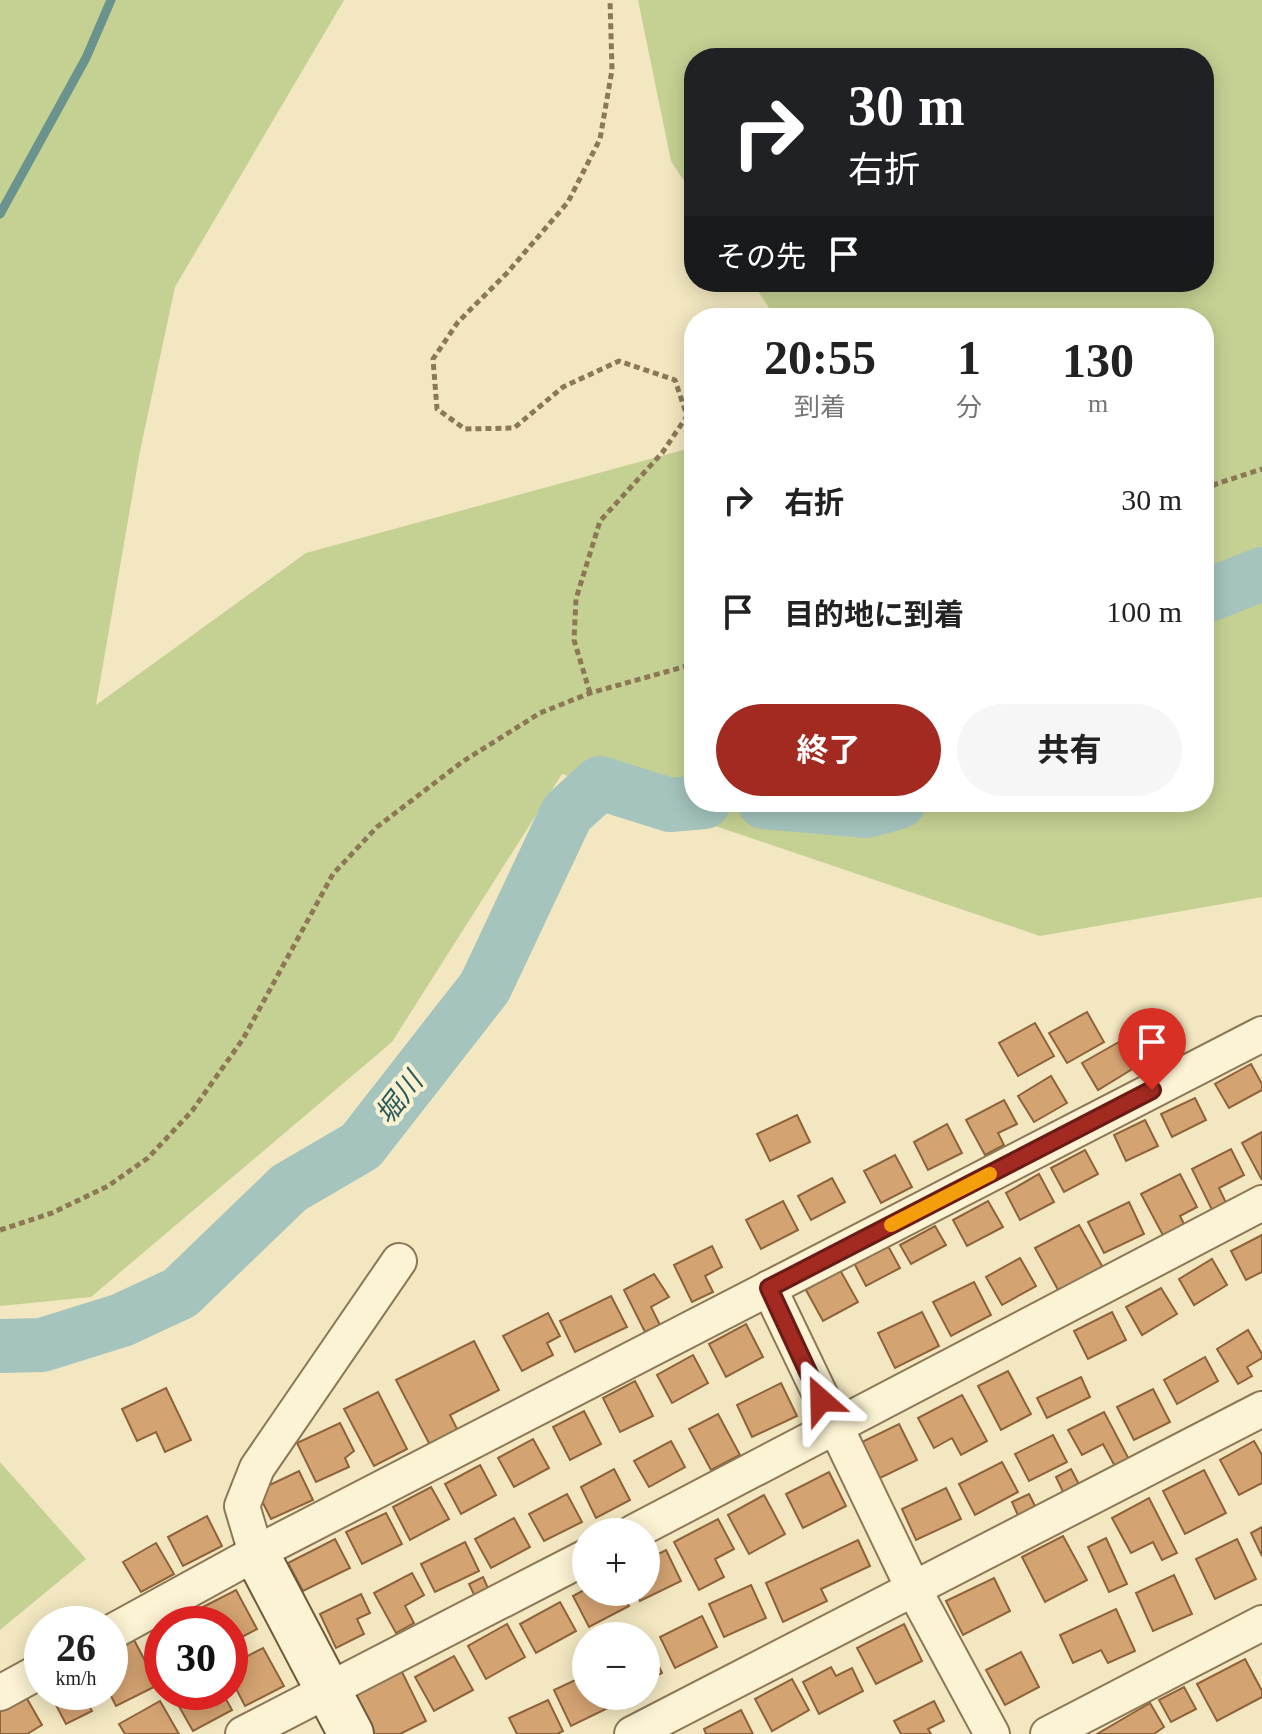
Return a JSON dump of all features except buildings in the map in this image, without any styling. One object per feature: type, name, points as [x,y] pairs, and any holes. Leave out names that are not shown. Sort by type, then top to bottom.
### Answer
[{"type":"street","points":[[128,1623],[256,1553],[1262,1034]]},
{"type":"street","points":[[660,1519],[1262,1203]]},
{"type":"street","points":[[351,1734],[256,1553],[242,1506],[257,1468],[399,1261]]},
{"type":"street","points":[[769,1288],[913,1588],[992,1734]]},
{"type":"street","points":[[632,1734],[1262,1409]]},
{"type":"street","points":[[243,1734],[572,1564]]},
{"type":"street","points":[[1048,1734],[1262,1623]]},
{"type":"street","points":[[0,1693],[24,1680]]},
{"type":"path","points":[[610,0],[612,70],[600,139],[568,202],[507,273],[458,322],[433,359],[437,409],[465,429],[514,428],[563,387],[619,361],[675,380],[684,407]]},
{"type":"path","points":[[590,693],[574,640],[576,599],[600,521],[662,453],[684,420]]},
{"type":"path","points":[[1214,485],[1262,469]]},
{"type":"path","points":[[0,1230],[52,1213],[94,1193],[148,1158],[192,1111],[235,1051],[333,874],[377,827],[462,762],[540,713],[590,693],[684,667]]},
{"type":"green space","points":[[0,0],[344,0],[175,287],[140,451],[96,705],[306,553],[684,450],[684,812],[1214,812],[1214,308],[769,308],[759,292],[1214,292],[1214,48],[684,48],[684,181],[671,161],[638,0],[1262,0],[1262,897],[1040,936],[562,774],[392,1042],[91,1297],[0,1306]]},
{"type":"green space","points":[[0,1462],[86,1559],[29,1606],[24,1606],[24,1610],[0,1630]]},
{"type":"waterway","points":[[0,214],[86,58],[111,0]]},
{"type":"waterway","name":"堀川","points":[[1214,593],[1262,574]]},
{"type":"waterway","name":"堀川","points":[[0,1346],[42,1345],[122,1320],[180,1293],[289,1188],[361,1146],[485,987],[567,813],[600,783],[670,805],[684,804]]},
{"type":"slow traffic","points":[[891,1225],[990,1174]]},
{"type":"route","points":[[821,1400],[769,1288],[1152,1090]]}]
